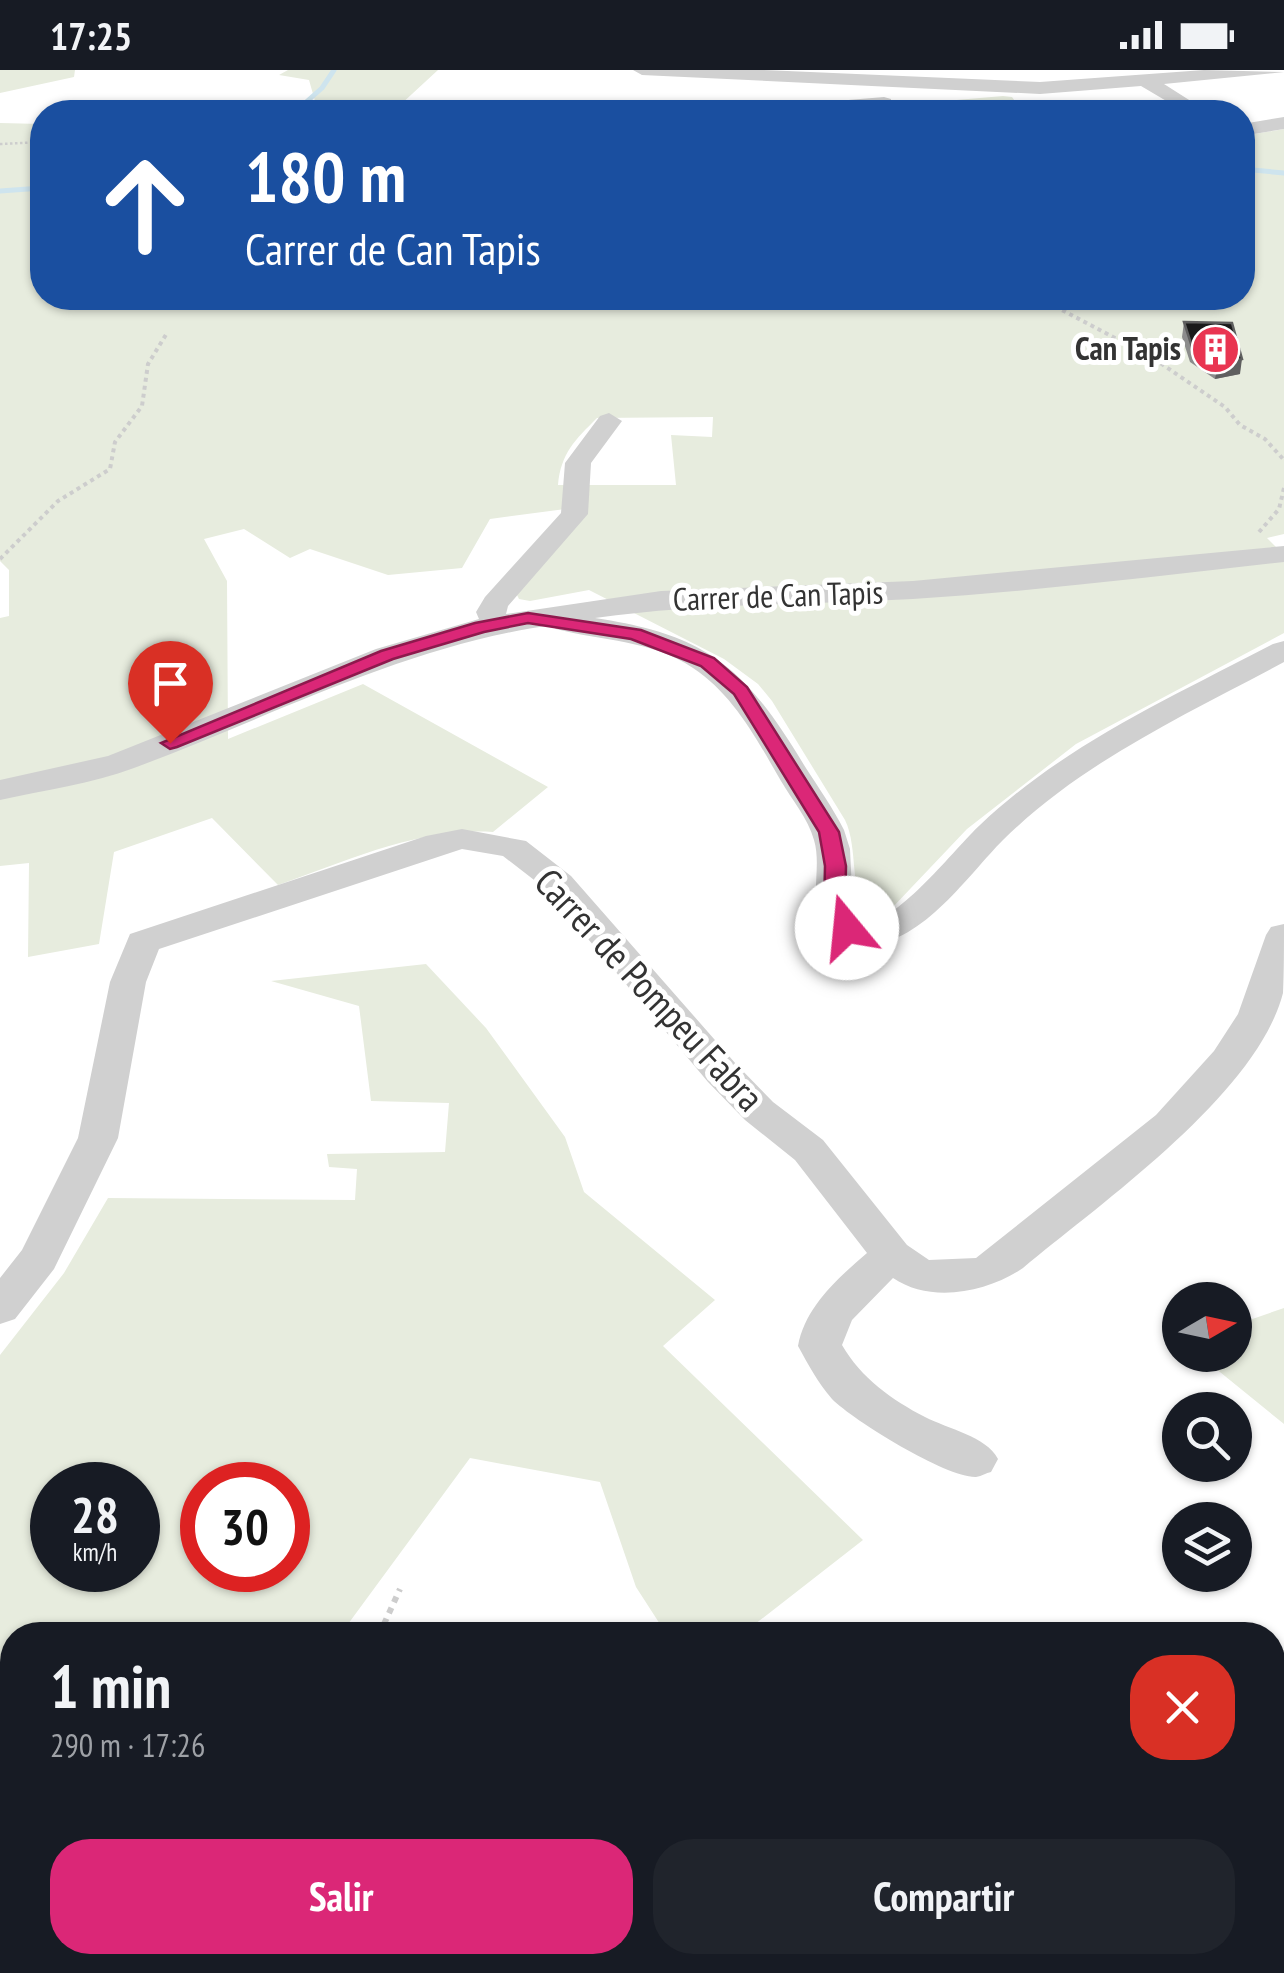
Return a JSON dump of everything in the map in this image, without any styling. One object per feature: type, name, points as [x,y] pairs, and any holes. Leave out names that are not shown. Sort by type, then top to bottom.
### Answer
[{"type":"street","points":[[642,70],[867,76],[1014,88],[1024,100]]},
{"type":"street","points":[[896,100],[1276,70]]},
{"type":"street","points":[[1146,81],[1178,100]]},
{"type":"street","points":[[1255,128],[1284,123]]},
{"type":"street","points":[[608,421],[592,439],[576,469],[574,514],[492,612],[512,621],[646,637],[690,653],[725,675],[758,715],[829,832],[836,866],[834,910],[840,921],[859,932],[891,931],[902,924],[995,829],[1092,752],[1284,650]]},
{"type":"street","name":"Carrer de Can Tapis","points":[[0,787],[118,763],[387,655],[512,621],[661,600],[913,590],[1284,554]]},
{"type":"street","name":"Carrer de Pompeu Fabra","points":[[0,1308],[39,1258],[98,1138],[128,982],[142,942],[394,856],[462,839],[514,848],[560,883],[722,1073],[759,1111],[809,1150],[892,1256],[918,1274],[941,1277],[986,1272],[1008,1258],[1170,1124],[1228,1060],[1257,1014],[1284,934]]},
{"type":"street","points":[[892,1256],[842,1302],[825,1328],[820,1346],[839,1374],[880,1415],[974,1459]]},
{"type":"path","points":[[0,144],[30,143]]},
{"type":"path","points":[[1061,310],[1153,358],[1226,407],[1240,425],[1265,439],[1284,460]]},
{"type":"path","points":[[0,559],[58,501],[110,469],[115,442],[142,406],[148,364],[167,334]]},
{"type":"path","points":[[1243,559],[1257,534],[1279,509],[1284,488]]},
{"type":"path","points":[[384,1622],[400,1589]]},
{"type":"shaded area","points":[[0,70],[75,70],[74,77],[0,93]]},
{"type":"shaded area","points":[[288,70],[438,70],[406,100],[315,100],[309,80],[279,75]]},
{"type":"shaded area","points":[[1003,96],[1014,100],[956,100]]},
{"type":"shaded area","points":[[0,123],[30,124],[30,310],[1255,310],[1255,134],[1284,129],[1284,534],[1267,538],[1284,555],[1284,633],[1076,744],[967,829],[881,916],[870,917],[863,907],[845,820],[758,684],[724,659],[589,590],[530,601],[519,599],[517,595],[588,506],[490,519],[462,568],[388,575],[310,549],[290,558],[244,529],[204,539],[227,581],[228,739],[363,684],[548,787],[493,832],[411,840],[278,885],[212,818],[114,852],[99,944],[28,957],[29,863],[0,866],[0,618],[9,616],[9,570],[0,561]],"holes":[[[713,417],[712,437],[671,435],[676,485],[558,485],[570,448],[597,418]]]},
{"type":"shaded area","points":[[426,964],[486,1028],[565,1137],[584,1192],[715,1300],[663,1346],[863,1540],[758,1622],[659,1622],[636,1587],[600,1482],[470,1458],[350,1622],[0,1622],[0,1355],[64,1273],[108,1198],[355,1200],[357,1169],[329,1167],[327,1154],[445,1152],[449,1103],[371,1101],[359,1006],[271,981]]},
{"type":"shaded area","points":[[1284,1308],[1284,1424],[1252,1398],[1252,1392],[1245,1392],[1220,1372],[1252,1372],[1252,1319]]},
{"type":"building","points":[[1184,322],[1232,323],[1242,359],[1218,364],[1192,347]]},
{"type":"waterway","points":[[308,100],[334,70]]},
{"type":"waterway","points":[[1255,170],[1284,173]]},
{"type":"waterway","points":[[0,191],[30,189]]},
{"type":"place","name":"Can Tapis","points":[[1216,349]]},
{"type":"route","points":[[170,743],[387,655],[481,627],[528,618],[658,640],[708,662],[741,691],[758,715],[829,832],[836,866],[832,884],[834,910],[847,928]]}]
